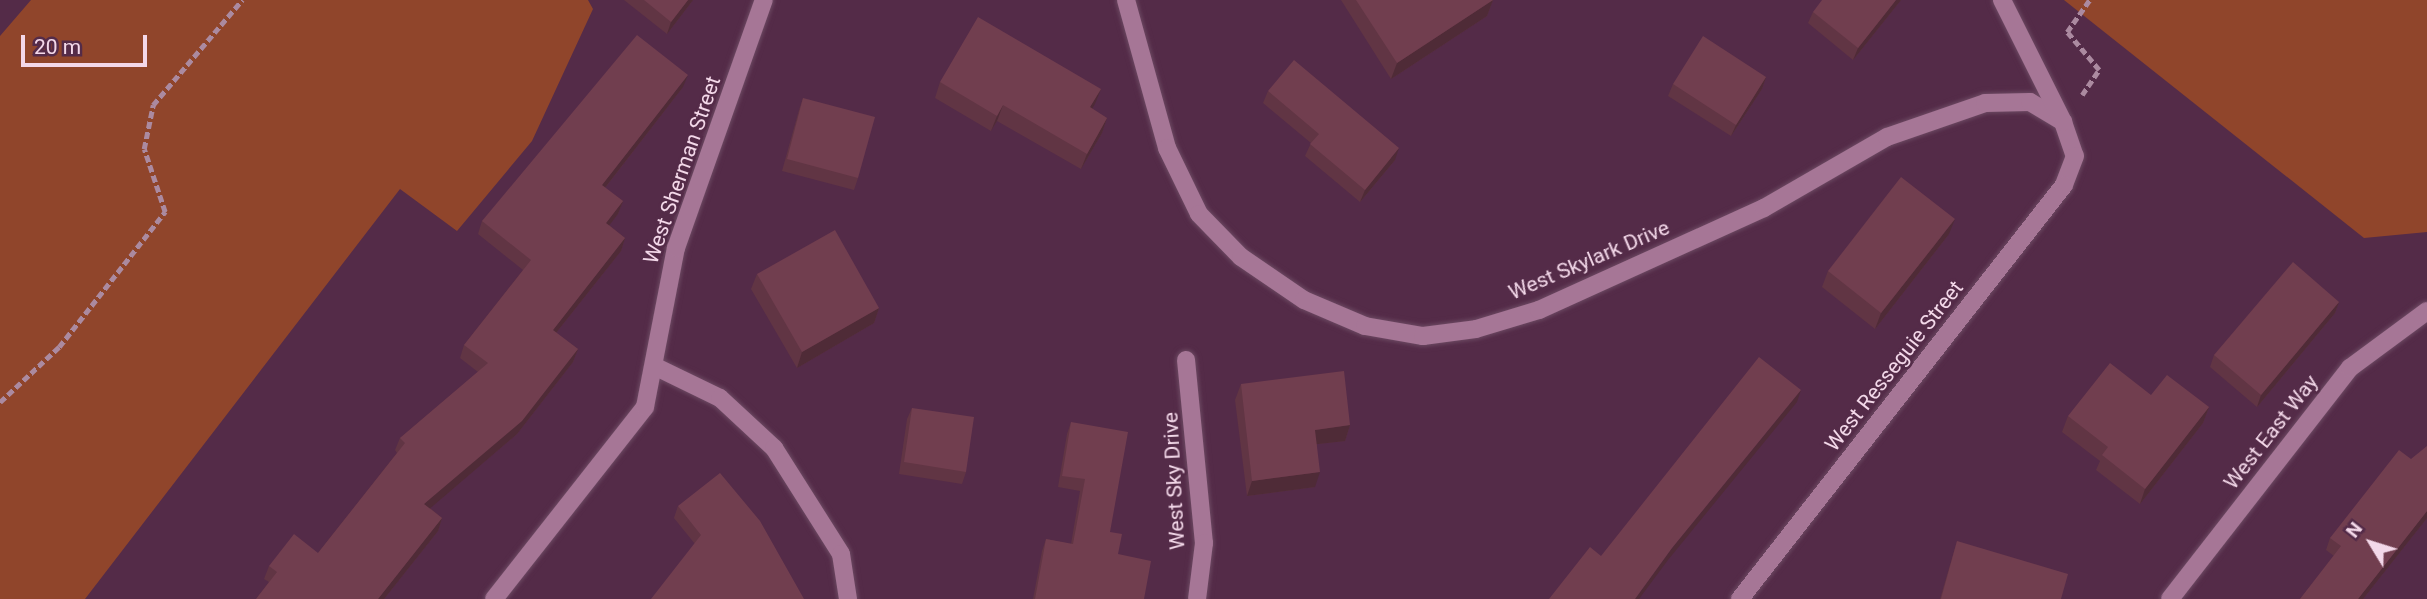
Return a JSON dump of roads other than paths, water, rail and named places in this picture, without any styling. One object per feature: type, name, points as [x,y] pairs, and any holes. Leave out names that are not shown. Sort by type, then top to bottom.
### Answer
[{"type":"street","name":"West Sherman Street","points":[[494,599],[645,407],[676,248],[764,0]]},
{"type":"street","name":"West Skylark Drive","points":[[1126,0],[1167,148],[1199,214],[1241,257],[1304,300],[1365,326],[1423,336],[1476,329],[1539,310],[1764,208],[1887,136],[1985,103],[2030,102],[2063,122]]},
{"type":"street","points":[[2002,0],[2063,122]]},
{"type":"street","name":"West Resseguie Street","points":[[1740,599],[2064,185],[2075,156],[2063,122]]},
{"type":"street","name":"West East Way","points":[[2169,599],[2350,368],[2427,311]]},
{"type":"street","name":"West Sky Drive","points":[[1186,360],[1204,543],[1197,599]]},
{"type":"street","points":[[654,366],[720,398],[774,448],[841,554],[848,599]]}]
